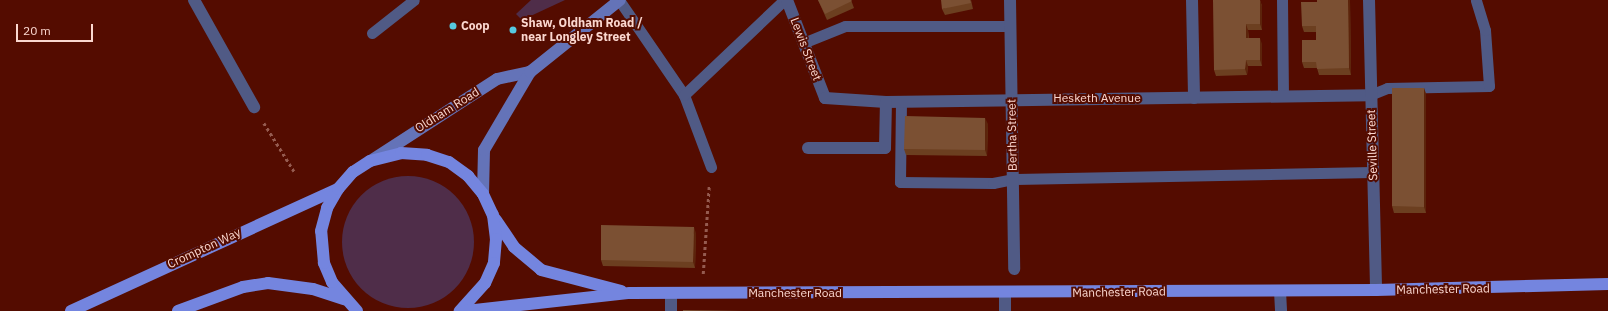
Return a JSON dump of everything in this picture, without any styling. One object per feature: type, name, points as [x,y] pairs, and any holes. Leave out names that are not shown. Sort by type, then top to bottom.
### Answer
[{"type":"main road","name":"Oldham Road","points":[[483,194],[484,150],[530,72],[620,0]]},
{"type":"main road","name":"Oldham Road","points":[[370,161],[497,79],[530,72]]},
{"type":"main road","points":[[347,304],[332,282],[321,247],[327,208],[338,189],[370,161],[401,153],[427,154],[449,162],[468,176],[483,194],[492,215],[496,239],[494,263],[485,283],[460,311]]},
{"type":"main road","name":"Crompton Way","points":[[71,311],[338,189]]},
{"type":"main road","name":"Manchester Road","points":[[492,215],[514,247],[541,270],[630,293]]},
{"type":"main road","points":[[178,311],[243,287],[268,283],[313,289],[347,304],[357,311]]},
{"type":"main road","name":"Manchester Road","points":[[466,311],[630,293],[1280,291],[1608,284]]},
{"type":"street","points":[[194,0],[254,107]]},
{"type":"street","name":"Lewis Street","points":[[787,0],[825,98]]},
{"type":"street","name":"Bertha Street","points":[[1010,0],[1014,269]]},
{"type":"street","points":[[1192,0],[1194,98]]},
{"type":"street","name":"Seville Street","points":[[1369,0],[1370,95],[1376,290]]},
{"type":"street","name":"Hesketh Avenue","points":[[825,98],[886,102],[1011,98],[1194,98],[1283,95],[1370,95]]},
{"type":"street","points":[[808,148],[885,148],[886,102]]},
{"type":"street","points":[[1280,291],[1281,311]]},
{"type":"street","points":[[1005,293],[1005,311]]},
{"type":"street","points":[[671,294],[671,311]]},
{"type":"lane","points":[[372,32],[414,0]]},
{"type":"lane","points":[[620,0],[684,95],[711,167]]},
{"type":"lane","points":[[684,95],[784,0]]},
{"type":"lane","points":[[1282,0],[1283,95]]},
{"type":"lane","points":[[1370,95],[1387,88],[1489,86],[1485,30],[1476,0]]},
{"type":"lane","points":[[803,43],[845,26],[1010,26]]},
{"type":"lane","points":[[901,101],[900,182],[993,183],[1013,180],[1372,172]]},
{"type":"path","points":[[254,107],[294,171]]},
{"type":"path","points":[[703,276],[711,167]]},
{"type":"shaded area","points":[[531,0],[565,0],[522,20],[516,14]]},
{"type":"shaded area","points":[[408,176],[421,177],[433,181],[445,187],[455,195],[463,205],[469,217],[473,229],[473,255],[469,267],[463,279],[455,289],[445,297],[433,303],[421,307],[408,308],[395,307],[383,303],[371,297],[361,289],[353,279],[347,267],[343,255],[342,242],[343,229],[347,217],[353,205],[361,195],[371,187],[383,181],[395,177]]},
{"type":"building","points":[[818,0],[851,0],[852,1],[825,14]]},
{"type":"building","points":[[941,0],[970,0],[971,3],[942,9]]},
{"type":"building","points":[[1213,0],[1260,0],[1260,24],[1246,24],[1246,38],[1260,38],[1260,60],[1246,60],[1245,69],[1214,70]]},
{"type":"building","points":[[1317,0],[1348,0],[1349,68],[1317,69],[1316,62],[1302,62],[1302,40],[1316,40],[1316,26],[1302,26],[1301,2],[1317,2]]},
{"type":"building","points":[[1392,88],[1424,88],[1424,207],[1392,206]]},
{"type":"building","points":[[905,116],[985,118],[985,150],[904,149]]},
{"type":"building","points":[[601,225],[694,227],[693,262],[601,260]]},
{"type":"building","points":[[683,310],[744,311],[683,311]]},
{"type":"place","name":"Coop","points":[[453,26]]},
{"type":"place","name":"Shaw, Oldham Road / near Longley Street","points":[[513,30]]}]
